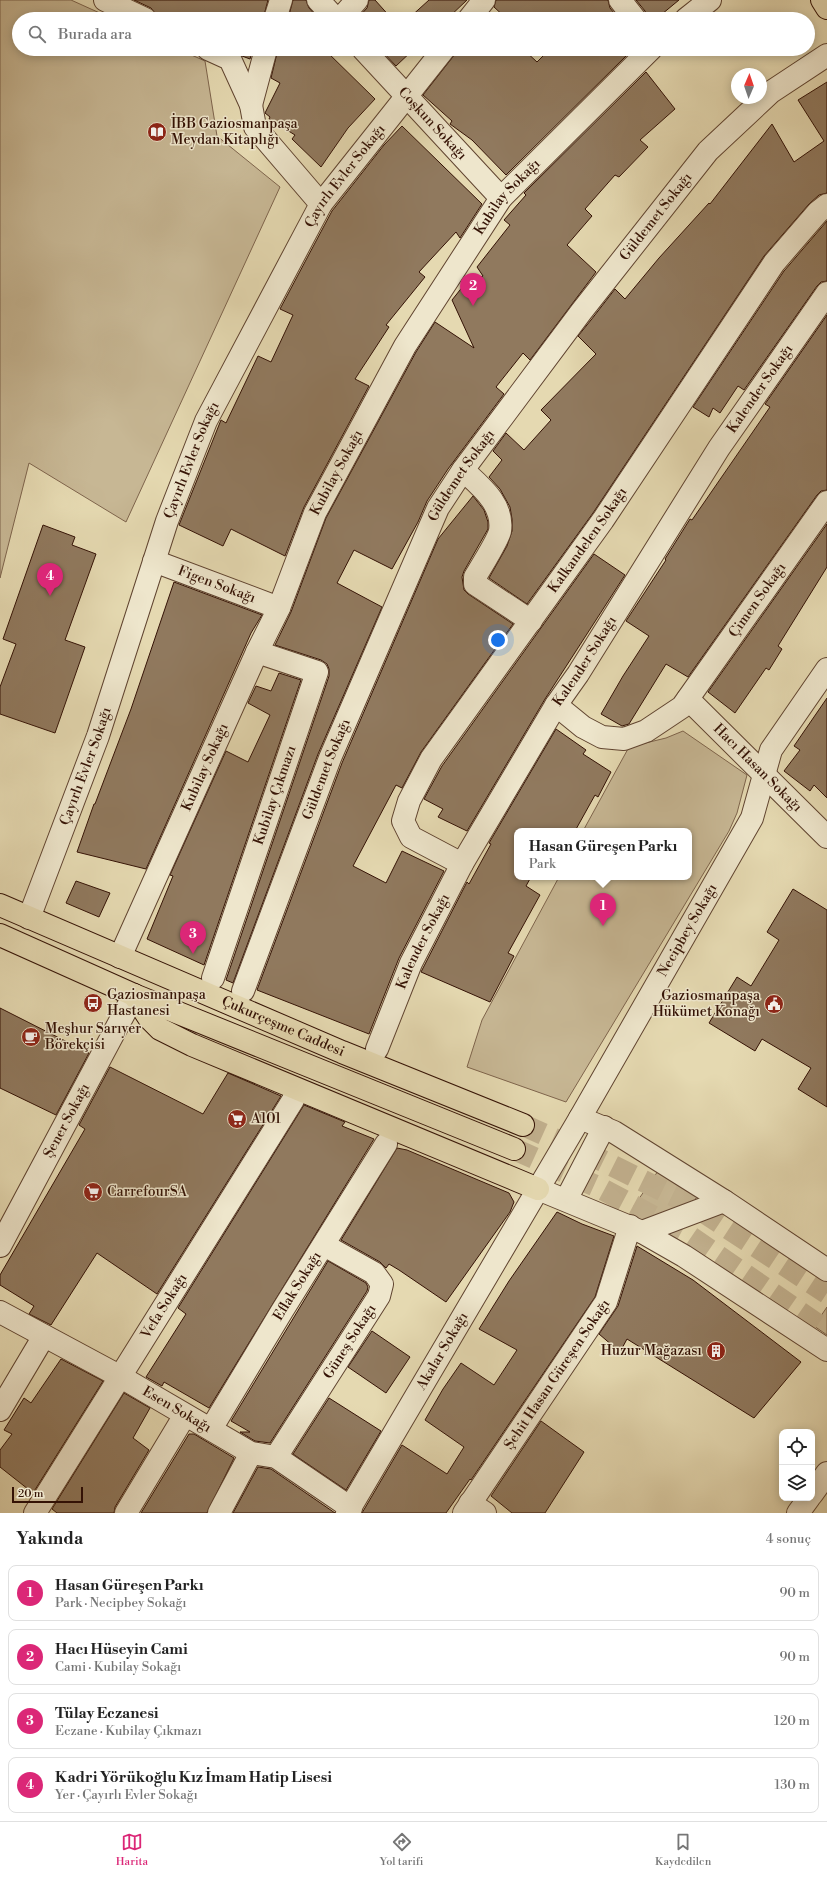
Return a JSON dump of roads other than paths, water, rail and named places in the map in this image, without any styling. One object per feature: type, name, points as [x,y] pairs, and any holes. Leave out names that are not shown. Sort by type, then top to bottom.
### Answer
[{"type":"main road","points":[[822,0],[827,8]]},
{"type":"main road","name":"Çukurçeşme Caddesi","points":[[0,905],[342,1052],[523,1125]]},
{"type":"main road","name":"Çukurçeşme Caddesi","points":[[0,935],[134,995],[514,1148]]},
{"type":"main road","points":[[134,995],[148,1018],[160,1030],[192,1045],[538,1189]]},
{"type":"street","points":[[105,0],[130,12]]},
{"type":"street","points":[[277,12],[280,0]]},
{"type":"street","points":[[318,0],[329,12]]},
{"type":"street","points":[[346,12],[357,0]]},
{"type":"street","points":[[475,12],[484,0]]},
{"type":"street","points":[[620,0],[629,12]]},
{"type":"street","points":[[695,12],[710,0]]},
{"type":"street","name":"Güldemet Sokağı","points":[[243,991],[330,758],[438,508],[462,470],[581,312],[708,151],[771,92],[827,55]]},
{"type":"street","points":[[223,56],[230,59],[251,105],[255,127],[321,204]]},
{"type":"street","points":[[251,105],[264,56]]},
{"type":"street","name":"Coşkun Sokağı","points":[[370,56],[502,198]]},
{"type":"street","name":"Çayırlı Evler Sokağı","points":[[30,918],[98,736],[167,521],[206,421],[321,204],[438,56]]},
{"type":"street","name":"Kubilay Sokağı","points":[[120,957],[257,652],[279,608],[315,513],[405,346],[502,198],[644,56]]},
{"type":"street","name":"Kalkandelen Sokağı","points":[[462,864],[411,837],[402,821],[409,801],[430,759],[603,520],[774,263],[818,212],[827,205]]},
{"type":"street","name":"Kalender Sokağı","points":[[378,1049],[411,963],[462,864],[556,705],[578,674],[719,448],[827,293]]},
{"type":"street","points":[[462,470],[488,493],[499,512],[500,531],[475,577],[475,584],[530,621]]},
{"type":"street","name":"Çimen Sokağı","points":[[556,705],[583,727],[602,737],[624,739],[646,731],[682,707],[827,502]]},
{"type":"street","name":"Figen Sokağı","points":[[154,561],[279,608]]},
{"type":"street","name":"Kubilay Çıkmazı","points":[[213,978],[317,672],[257,652]]},
{"type":"street","name":"Necipbey Sokağı","points":[[538,1189],[752,818],[771,750],[827,669]]},
{"type":"street","name":"Hacı Hasan Sokağı","points":[[688,699],[827,837]]},
{"type":"street","name":"Şener Sokağı","points":[[0,1246],[134,995]]},
{"type":"street","name":"Vefa Sokağı","points":[[35,1513],[293,1100]]},
{"type":"street","points":[[580,1118],[604,1127],[724,1201],[827,1270]]},
{"type":"street","points":[[566,1200],[604,1127]]},
{"type":"street","name":"Eflak Sokağı","points":[[211,1429],[282,1311],[386,1144]]},
{"type":"street","points":[[538,1189],[636,1229],[684,1256],[827,1350]]},
{"type":"street","name":"Akalar Sokağı","points":[[349,1511],[538,1189]]},
{"type":"street","points":[[636,1229],[724,1201]]},
{"type":"street","name":"Şehit Hasan Güreşen Sokağı","points":[[473,1510],[606,1302],[636,1229]]},
{"type":"street","name":"Güneş Sokağı","points":[[276,1457],[379,1296],[382,1284],[374,1273],[324,1245]]},
{"type":"street","name":"Esen Sokağı","points":[[0,1312],[121,1377],[251,1453],[276,1457],[349,1511]]},
{"type":"street","points":[[0,1410],[44,1336]]},
{"type":"street","points":[[126,1513],[185,1415]]},
{"type":"street","points":[[219,1513],[251,1453]]},
{"type":"street","points":[[815,1490],[827,1473]]},
{"type":"street","points":[[798,1513],[807,1501]]},
{"type":"tunnel","points":[[523,1125],[603,1161],[696,1207],[827,1293]]},
{"type":"tunnel","points":[[514,1149],[600,1188],[686,1234],[827,1331]]},
{"type":"place","name":"İBB Gaziosmanpaşa Meydan Kitaplığı","points":[[157,132]]},
{"type":"place","name":"Hacı Hüseyin Cami","points":[[473,306]]},
{"type":"place","name":"Kadri Yörükoğlu Kız İmam Hatip Lisesi","points":[[50,596]]},
{"type":"place","name":"Hasan Güreşen Parkı","points":[[603,926]]},
{"type":"place","name":"Tülay Eczanesi","points":[[193,954]]},
{"type":"place","name":"Gaziosmanpaşa Hastanesi","points":[[93,1003]]},
{"type":"place","name":"Gaziosmanpaşa Hükümet Konağı","points":[[774,1004]]},
{"type":"place","name":"Meşhur Sarıyer Börekçisi","points":[[31,1037]]},
{"type":"place","name":"A101","points":[[237,1119]]},
{"type":"place","name":"CarrefourSA","points":[[93,1192]]},
{"type":"place","name":"Huzur Mağazası","points":[[716,1351]]}]
